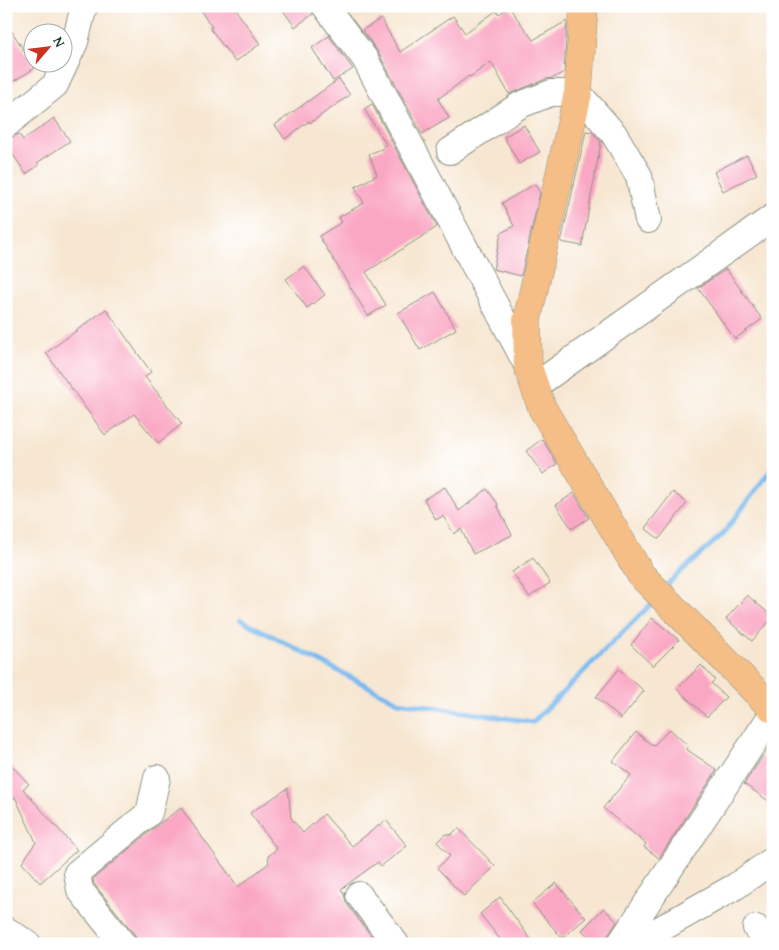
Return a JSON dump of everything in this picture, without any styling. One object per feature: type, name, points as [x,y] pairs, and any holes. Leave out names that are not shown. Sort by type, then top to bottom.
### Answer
[{"type":"main road","points":[[584,6],[578,93],[527,320],[531,377],[542,408],[640,575],[773,709]]},
{"type":"street","points":[[6,124],[55,85],[75,42],[84,6]]},
{"type":"street","points":[[325,6],[365,59],[531,377],[773,217]]},
{"type":"street","points":[[450,151],[520,105],[551,93],[578,93],[614,134],[639,176],[648,220]]},
{"type":"street","points":[[620,944],[773,713]]},
{"type":"street","points":[[123,944],[80,890],[77,874],[149,813],[157,778]]},
{"type":"street","points":[[634,944],[736,886],[773,860]]},
{"type":"street","points":[[359,895],[396,944]]},
{"type":"street","points":[[6,930],[28,944]]},
{"type":"building","points":[[197,6],[233,6],[260,44],[235,62],[210,28],[212,27]]},
{"type":"building","points":[[280,6],[310,6],[313,14],[295,27]]},
{"type":"building","points":[[509,7],[533,40],[567,21],[564,72],[509,94],[491,62],[438,99],[449,118],[422,134],[378,52],[362,30],[381,19],[400,52],[453,16],[465,33],[496,11],[499,14]]},
{"type":"building","points":[[6,22],[22,47],[22,72],[29,72],[6,86]]},
{"type":"building","points":[[329,36],[353,69],[333,81],[312,48]]},
{"type":"building","points":[[339,79],[350,95],[285,139],[275,125]]},
{"type":"building","points":[[372,104],[437,227],[366,272],[386,305],[368,316],[319,236],[342,222],[339,217],[364,203],[355,187],[377,175],[369,154],[384,148],[383,146],[386,144],[364,109]]},
{"type":"building","points":[[54,118],[70,141],[37,163],[39,165],[26,174],[6,144],[6,140],[19,134],[23,140]]},
{"type":"building","points":[[524,125],[540,152],[519,164],[504,137]]},
{"type":"building","points":[[586,131],[592,132],[601,142],[582,246],[561,242]]},
{"type":"building","points":[[747,155],[757,174],[723,191],[714,172]]},
{"type":"building","points":[[535,184],[540,193],[521,276],[493,269],[501,233],[514,226],[502,203]]},
{"type":"building","points":[[304,266],[325,295],[307,308],[286,279]]},
{"type":"building","points":[[726,269],[762,319],[735,339],[698,288]]},
{"type":"building","points":[[435,292],[456,329],[420,350],[398,313]]},
{"type":"building","points":[[106,309],[151,372],[145,377],[182,424],[158,443],[134,414],[105,435],[46,353]]},
{"type":"building","points":[[542,439],[557,464],[543,474],[526,451]]},
{"type":"building","points":[[445,487],[459,511],[487,489],[498,504],[512,535],[473,554],[461,529],[454,534],[443,516],[436,520],[424,499]]},
{"type":"building","points":[[673,492],[687,503],[659,539],[645,528]]},
{"type":"building","points":[[574,493],[589,518],[572,529],[556,505]]},
{"type":"building","points":[[533,558],[550,583],[529,597],[512,572]]},
{"type":"building","points":[[747,595],[773,617],[752,641],[726,619]]},
{"type":"building","points":[[652,618],[679,640],[653,666],[631,645]]},
{"type":"building","points":[[701,665],[715,680],[711,683],[726,697],[707,717],[677,689]]},
{"type":"building","points":[[619,669],[644,691],[621,719],[596,697]]},
{"type":"building","points":[[670,729],[688,746],[686,749],[717,770],[659,858],[644,847],[646,844],[603,808],[631,775],[613,761],[636,732],[653,746]]},
{"type":"building","points":[[773,741],[773,804],[744,784]]},
{"type":"building","points":[[6,760],[29,784],[23,789],[77,850],[40,883],[22,863],[36,842],[15,797],[6,805]]},
{"type":"building","points":[[288,788],[291,818],[303,833],[324,814],[352,846],[386,820],[407,846],[381,866],[378,862],[341,889],[347,904],[377,944],[138,944],[135,935],[94,884],[93,879],[160,823],[181,808],[238,887],[269,863],[268,856],[277,849],[250,813]]},
{"type":"building","points":[[458,828],[495,866],[464,896],[437,868],[450,856],[437,842],[445,834],[451,835]]},
{"type":"building","points":[[556,883],[586,918],[562,938],[532,903]]},
{"type":"building","points":[[500,897],[534,944],[504,944],[480,914]]},
{"type":"building","points":[[604,908],[617,922],[599,944],[595,944],[582,930]]},
{"type":"waterway","points":[[665,586],[723,534],[773,467]]},
{"type":"waterway","points":[[241,620],[398,702],[533,722],[654,601]]}]
